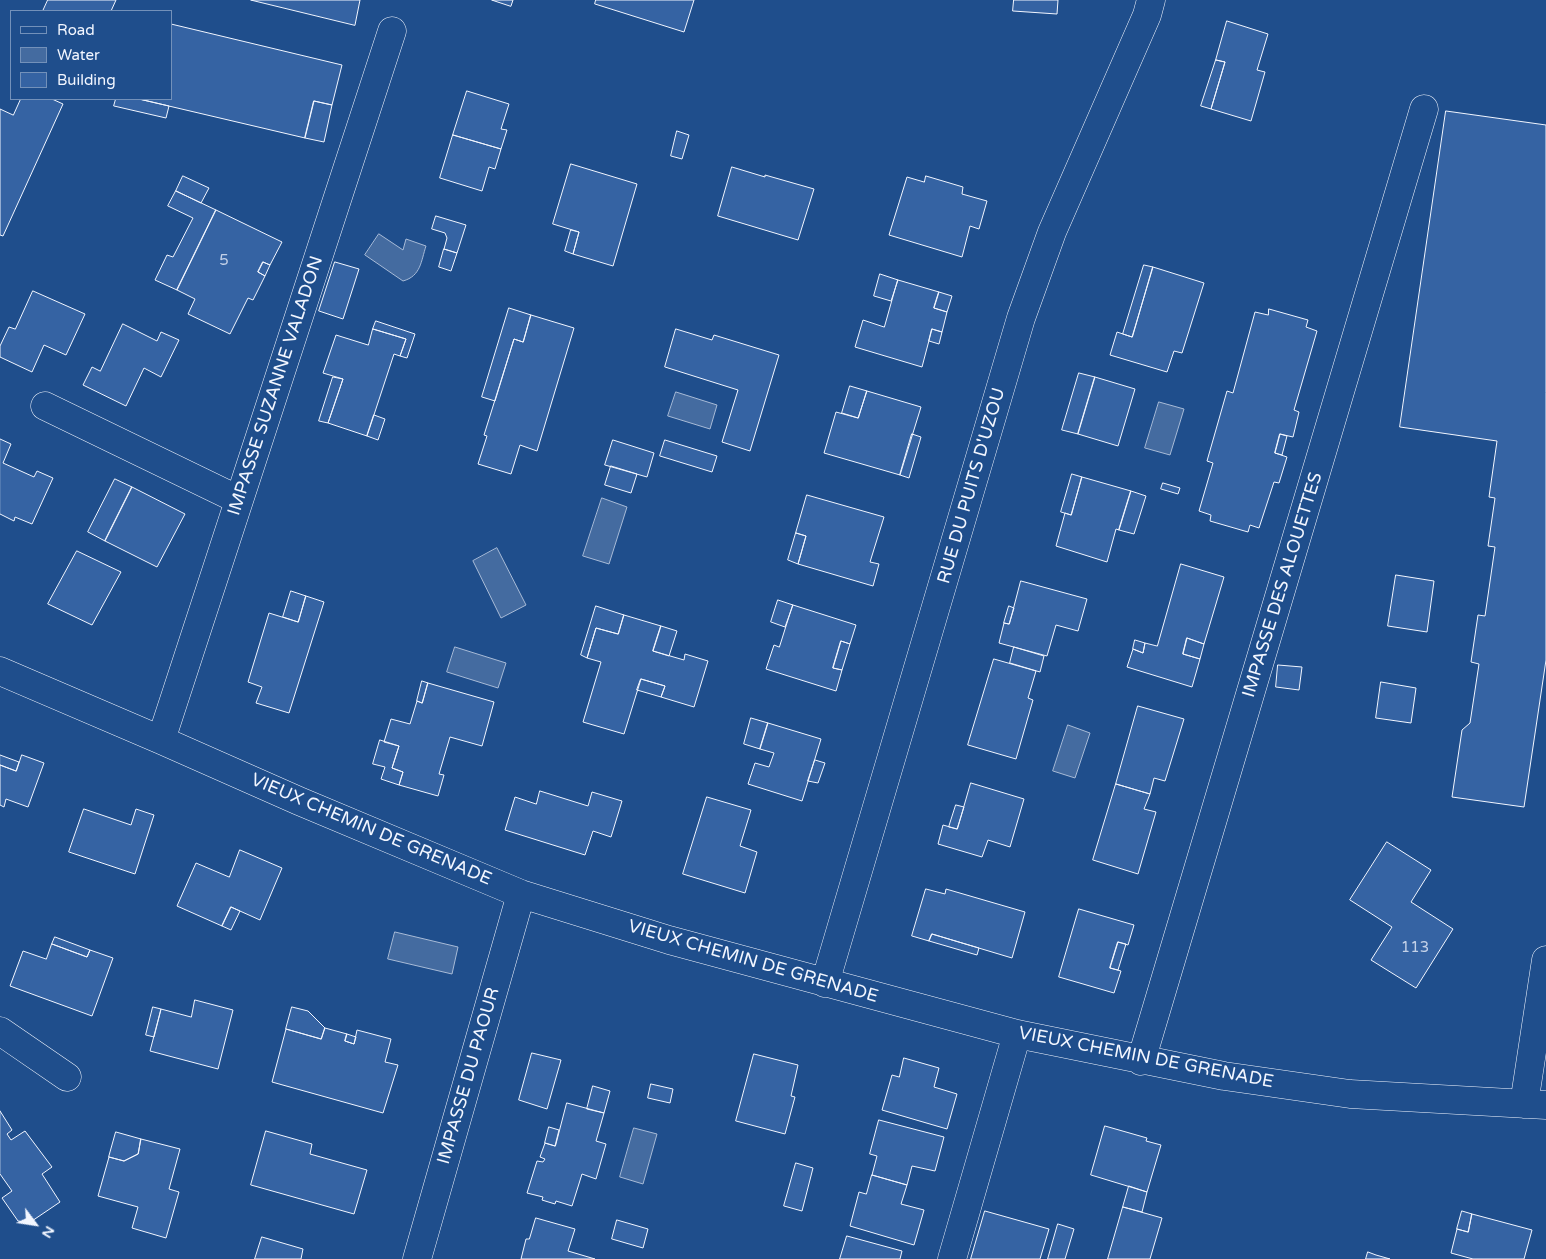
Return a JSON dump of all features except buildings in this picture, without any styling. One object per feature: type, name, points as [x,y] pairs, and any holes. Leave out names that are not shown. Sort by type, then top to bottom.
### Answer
[{"type":"street","name":"RUE DU PUITS D'UZOU","points":[[825,983],[1021,318],[1052,232],[1143,24],[1151,0]]},
{"type":"street","name":"IMPASSE SUZANNE VALADON","points":[[161,740],[392,31]]},
{"type":"street","name":"IMPASSE DES ALOUETTES","points":[[1141,1061],[1424,109]]},
{"type":"street","points":[[45,406],[239,500]]},
{"type":"street","name":"VIEUX CHEMIN DE GRENADE","points":[[0,671],[299,801],[521,894],[669,940],[1017,1034],[1141,1061],[1224,1076],[1350,1094],[1535,1104]]},
{"type":"street","name":"IMPASSE DU PAOUR","points":[[417,1259],[521,894]]},
{"type":"street","points":[[1535,1104],[1546,960]]},
{"type":"street","points":[[0,1031],[67,1077]]},
{"type":"street","points":[[952,1259],[1017,1034]]},
{"type":"water","points":[[379,234],[403,250],[406,239],[426,246],[417,272],[409,279],[403,281],[365,255]]},
{"type":"water","points":[[676,392],[717,405],[710,429],[668,416]]},
{"type":"water","points":[[1159,402],[1184,409],[1170,455],[1145,448]]},
{"type":"water","points":[[602,498],[627,507],[609,564],[583,556]]},
{"type":"water","points":[[497,548],[526,605],[501,618],[473,561]]},
{"type":"water","points":[[455,647],[506,663],[498,688],[447,672]]},
{"type":"water","points":[[1068,725],[1090,733],[1075,778],[1053,771]]},
{"type":"water","points":[[395,932],[458,947],[452,974],[388,959]]},
{"type":"water","points":[[634,1128],[657,1134],[643,1184],[620,1177]]}]
